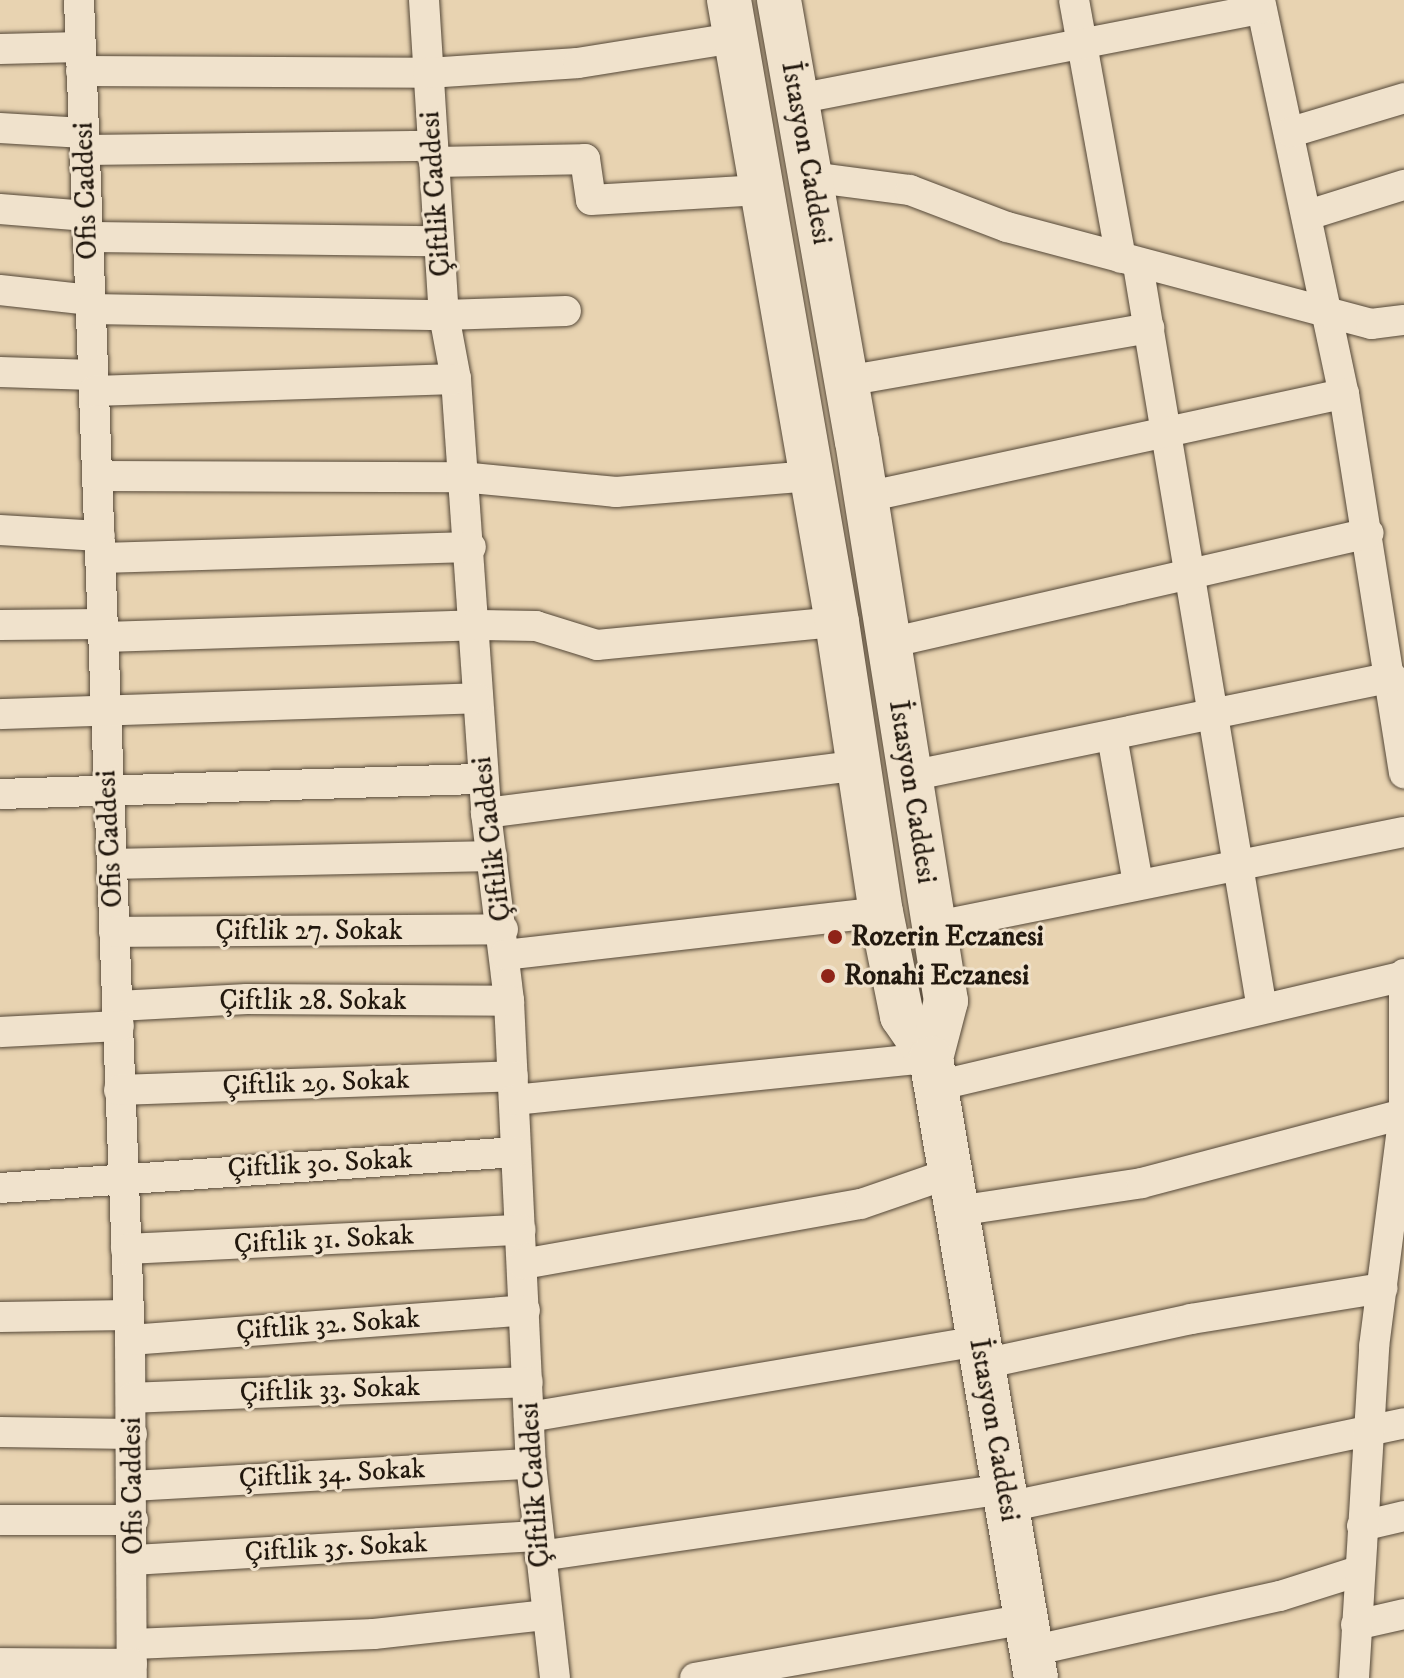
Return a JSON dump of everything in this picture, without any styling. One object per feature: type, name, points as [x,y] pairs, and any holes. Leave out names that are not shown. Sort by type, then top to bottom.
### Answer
[{"type":"main road","name":"İstasyon Caddesi","points":[[779,0],[866,497],[946,1001],[934,1072],[1031,1649]]},
{"type":"main road","points":[[731,19],[837,622],[881,912],[902,1016],[934,1072]]},
{"type":"street","name":"Ofis Caddesi","points":[[79,0],[129,1327],[134,1560],[132,1662]]},
{"type":"street","name":"Çiftlik Caddesi","points":[[424,0],[444,315],[456,379],[461,477],[471,547],[483,779],[509,1001],[531,1464],[555,1678]]},
{"type":"street","points":[[1074,0],[1129,261],[1149,328],[1262,1009]]},
{"type":"street","points":[[797,99],[1083,46],[1260,4],[1291,132],[1344,394],[1392,677],[1404,773]]},
{"type":"street","points":[[0,49],[81,59],[428,73],[578,63],[731,19]]},
{"type":"street","points":[[1291,132],[1404,98]]},
{"type":"street","points":[[0,128],[84,141],[585,159],[591,200],[761,190]]},
{"type":"street","points":[[810,177],[910,190],[1007,227],[1371,324],[1404,320]]},
{"type":"street","points":[[1308,215],[1404,185]]},
{"type":"street","points":[[0,209],[88,227],[439,241]]},
{"type":"street","points":[[0,290],[90,305],[444,315],[566,311]]},
{"type":"street","points":[[846,381],[1149,328]]},
{"type":"street","points":[[0,372],[94,383],[456,379]]},
{"type":"street","points":[[866,497],[1344,394]]},
{"type":"street","points":[[97,476],[461,477],[616,492],[811,476]]},
{"type":"street","points":[[0,530],[100,547],[471,547]]},
{"type":"street","points":[[889,643],[1369,533]]},
{"type":"street","points":[[0,625],[103,630],[536,626],[597,645],[837,622]]},
{"type":"street","points":[[910,776],[1392,677]]},
{"type":"street","points":[[0,714],[477,698]]},
{"type":"street","points":[[1112,736],[1138,884]]},
{"type":"street","points":[[486,813],[859,765]]},
{"type":"street","points":[[0,794],[483,779]]},
{"type":"street","points":[[932,927],[1404,832]]},
{"type":"street","points":[[112,864],[492,856]]},
{"type":"street","name":"Çiftlik 27. Sokak","points":[[114,932],[504,942],[881,912]]},
{"type":"street","points":[[1354,1678],[1369,1431],[1383,1288],[1398,1223],[1404,1114],[1404,990]]},
{"type":"street","name":"Çiftlik 29. Sokak","points":[[119,1090],[514,1088],[934,1072],[1262,1009],[1404,990]]},
{"type":"street","name":"Çiftlik 28. Sokak","points":[[0,1032],[247,999],[509,1001]]},
{"type":"street","points":[[523,1264],[861,1204],[954,1192],[1142,1183],[1404,1114]]},
{"type":"street","name":"Çiftlik 30. Sokak","points":[[0,1188],[123,1175],[516,1152]]},
{"type":"street","name":"Çiftlik 31. Sokak","points":[[126,1249],[521,1230]]},
{"type":"street","points":[[529,1417],[981,1352],[1383,1288]]},
{"type":"street","name":"Çiftlik 32. Sokak","points":[[0,1317],[129,1327],[525,1310]]},
{"type":"street","name":"Çiftlik 33. Sokak","points":[[131,1398],[528,1382]]},
{"type":"street","name":"Çiftlik 35. Sokak","points":[[134,1560],[539,1546],[1006,1498],[1404,1423]]},
{"type":"street","points":[[0,1432],[132,1434]]},
{"type":"street","name":"Çiftlik 34. Sokak","points":[[133,1486],[531,1464]]},
{"type":"street","points":[[1362,1526],[1404,1516]]},
{"type":"street","points":[[0,1520],[133,1520]]},
{"type":"street","points":[[695,1678],[1031,1649],[1280,1596],[1359,1571]]},
{"type":"street","points":[[1356,1625],[1404,1614]]},
{"type":"street","points":[[0,1663],[132,1662],[547,1615]]},
{"type":"place","name":"Rozerin Eczanesi","points":[[835,937]]},
{"type":"place","name":"Ronahi Eczanesi","points":[[828,976]]}]
